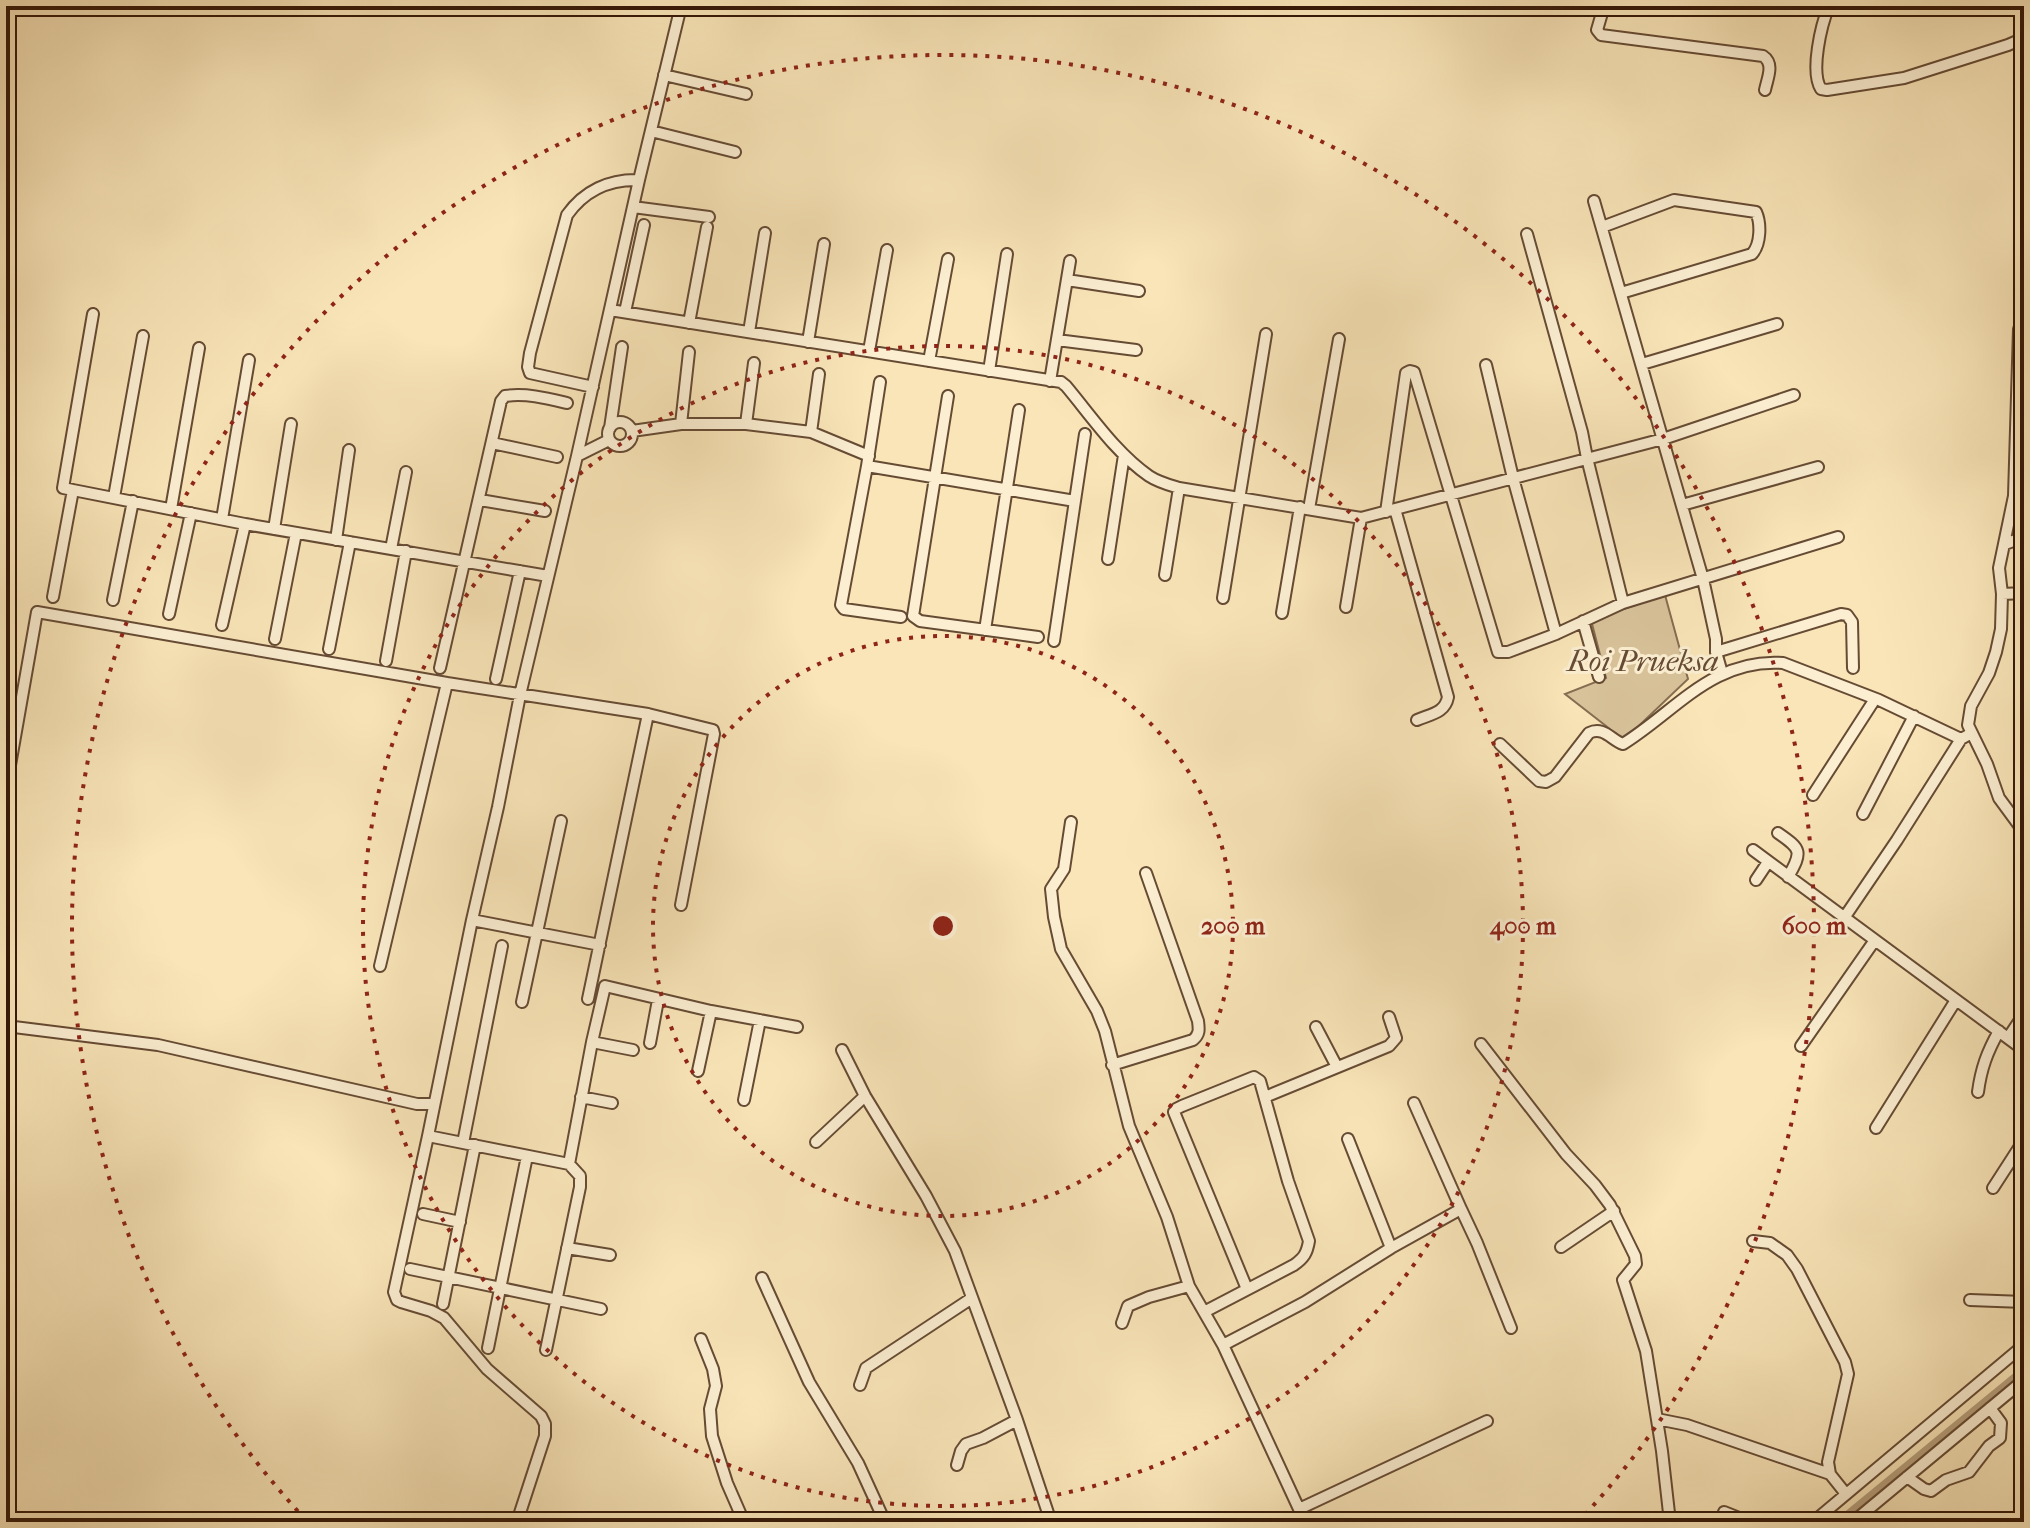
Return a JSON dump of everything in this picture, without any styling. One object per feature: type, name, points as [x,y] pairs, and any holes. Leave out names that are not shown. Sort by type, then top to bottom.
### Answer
[{"type":"street","points":[[517,1522],[545,1436],[541,1416],[487,1369],[444,1318],[397,1300],[395,1287],[520,695],[681,6]]},
{"type":"street","points":[[1604,6],[1597,25],[1601,35],[1767,58],[1770,64],[1765,90]]},
{"type":"street","points":[[1829,6],[1820,32],[1817,75],[1821,89],[1827,90],[1904,78],[2024,38]]},
{"type":"street","points":[[664,75],[746,94]]},
{"type":"street","points":[[651,131],[735,152]]},
{"type":"street","points":[[593,387],[530,373],[530,353],[567,215],[574,205],[610,182],[639,180]]},
{"type":"street","points":[[1602,227],[1674,200],[1756,212],[1759,219],[1757,248],[1752,254],[1621,293]]},
{"type":"street","points":[[1594,201],[1727,671]]},
{"type":"street","points":[[633,207],[708,222],[689,323]]},
{"type":"street","points":[[625,312],[644,225]]},
{"type":"street","points":[[749,332],[765,233]]},
{"type":"street","points":[[1527,234],[1582,432],[1623,603]]},
{"type":"street","points":[[808,342],[824,244]]},
{"type":"street","points":[[869,351],[887,250]]},
{"type":"street","points":[[989,371],[1007,254]]},
{"type":"street","points":[[929,361],[948,259]]},
{"type":"street","points":[[1050,381],[1070,261]]},
{"type":"street","points":[[1067,280],[1139,291]]},
{"type":"street","points":[[610,310],[1064,383],[1124,455],[1150,477],[1179,488],[1361,518],[1663,439],[1794,395]]},
{"type":"street","points":[[93,314],[63,488],[245,524],[548,576]]},
{"type":"street","points":[[1642,364],[1777,324]]},
{"type":"street","points":[[1844,918],[1966,736],[1968,715],[1996,652],[2001,629],[1999,568],[2014,496],[2019,329]]},
{"type":"street","points":[[1223,598],[1266,334]]},
{"type":"street","points":[[114,497],[143,336]]},
{"type":"street","points":[[1282,613],[1339,339]]},
{"type":"street","points":[[1057,340],[1136,350]]},
{"type":"street","points":[[577,456],[610,434],[620,422],[628,424],[632,431],[630,442],[623,446],[615,445],[610,434],[622,347]]},
{"type":"street","points":[[171,509],[199,348]]},
{"type":"street","points":[[681,424],[689,352]]},
{"type":"street","points":[[222,519],[249,360]]},
{"type":"street","points":[[746,424],[754,363]]},
{"type":"street","points":[[1486,365],[1556,634]]},
{"type":"street","points":[[1417,720],[1443,710],[1448,697],[1390,511],[1406,373],[1410,371],[1414,372],[1498,652],[1508,652],[1556,634],[1623,603],[1838,537]]},
{"type":"street","points":[[811,432],[819,374]]},
{"type":"street","points":[[880,382],[841,605],[844,609],[901,617]]},
{"type":"street","points":[[440,668],[505,396],[532,395],[567,403]]},
{"type":"street","points":[[948,396],[913,616],[920,621],[1038,637]]},
{"type":"street","points":[[985,630],[1019,410]]},
{"type":"street","points":[[274,529],[291,424]]},
{"type":"street","points":[[632,431],[681,424],[746,424],[811,432],[868,461],[936,478],[1075,501]]},
{"type":"street","points":[[1054,641],[1085,434]]},
{"type":"street","points":[[492,443],[557,457]]},
{"type":"street","points":[[336,540],[349,450]]},
{"type":"street","points":[[1108,559],[1124,455]]},
{"type":"street","points":[[1682,505],[1818,467]]},
{"type":"street","points":[[391,549],[406,472]]},
{"type":"street","points":[[1165,575],[1179,488]]},
{"type":"street","points":[[53,597],[73,490]]},
{"type":"street","points":[[480,500],[545,511]]},
{"type":"street","points":[[113,600],[133,501]]},
{"type":"street","points":[[169,614],[191,513]]},
{"type":"street","points":[[1346,607],[1361,518]]},
{"type":"street","points":[[222,625],[245,524]]},
{"type":"street","points":[[275,639],[296,533]]},
{"type":"street","points":[[2005,544],[2024,537]]},
{"type":"street","points":[[329,649],[350,542]]},
{"type":"street","points":[[386,661],[406,551]]},
{"type":"street","points":[[496,679],[520,571]]},
{"type":"street","points":[[2002,594],[2024,593]]},
{"type":"street","points":[[6,788],[37,612],[447,683],[648,714],[710,729],[714,734],[681,905]]},
{"type":"street","points":[[1720,650],[1841,614],[1847,615],[1852,622],[1853,668]]},
{"type":"street","points":[[1583,621],[1599,677]]},
{"type":"street","points":[[1500,744],[1539,781],[1546,782],[1555,777],[1589,733],[1602,731],[1623,744],[1707,681],[1727,671],[1783,663],[1966,736],[1987,764],[1999,798],[2024,832]]},
{"type":"street","points":[[380,966],[447,683]]},
{"type":"street","points":[[1813,795],[1875,699]]},
{"type":"street","points":[[588,999],[648,714]]},
{"type":"street","points":[[1863,814],[1914,716]]},
{"type":"street","points":[[522,1002],[561,821]]},
{"type":"street","points":[[1071,822],[1064,869],[1051,889],[1061,949],[1097,1011],[1105,1031],[1129,1126],[1167,1217],[1189,1286],[1223,1345],[1307,1522]]},
{"type":"street","points":[[1778,833],[1796,845],[1798,853],[1797,862],[1788,877]]},
{"type":"street","points":[[1753,850],[2024,1050]]},
{"type":"street","points":[[1756,880],[1768,862]]},
{"type":"street","points":[[1112,1065],[1198,1036],[1198,1021],[1146,873]]},
{"type":"street","points":[[472,920],[600,945]]},
{"type":"street","points":[[1801,1046],[1875,940]]},
{"type":"street","points":[[463,1143],[502,946]]},
{"type":"street","points":[[569,1164],[605,986],[658,1000],[797,1027]]},
{"type":"street","points":[[650,1043],[658,1000]]},
{"type":"street","points":[[1876,1128],[1956,1000]]},
{"type":"street","points":[[698,1071],[711,1011]]},
{"type":"street","points":[[1978,1092],[1986,1054],[2024,1014]]},
{"type":"street","points":[[1265,1097],[1394,1042],[1396,1038],[1389,1017]]},
{"type":"street","points":[[744,1100],[760,1020]]},
{"type":"street","points":[[6,1026],[158,1045],[417,1104],[434,1104]]},
{"type":"street","points":[[1316,1027],[1337,1067]]},
{"type":"street","points":[[592,1042],[633,1050]]},
{"type":"street","points":[[1481,1044],[1614,1211],[1635,1256],[1636,1264],[1623,1280],[1646,1351],[1670,1522]]},
{"type":"street","points":[[842,1050],[865,1096],[955,1251],[1051,1522]]},
{"type":"street","points":[[1204,1312],[1302,1260],[1308,1249],[1309,1241],[1288,1181],[1265,1097],[1259,1079],[1254,1077],[1174,1112],[1247,1289]]},
{"type":"street","points":[[816,1142],[865,1096]]},
{"type":"street","points":[[581,1097],[612,1103]]},
{"type":"street","points":[[1414,1103],[1477,1243],[1511,1328]]},
{"type":"street","points":[[428,1136],[569,1164],[580,1176],[546,1350]]},
{"type":"street","points":[[1348,1139],[1391,1248]]},
{"type":"street","points":[[1993,1188],[2024,1140]]},
{"type":"street","points":[[443,1304],[475,1145]]},
{"type":"street","points":[[488,1348],[527,1156]]},
{"type":"street","points":[[1223,1345],[1305,1302],[1461,1209]]},
{"type":"street","points":[[1561,1247],[1614,1211]]},
{"type":"street","points":[[423,1214],[460,1222]]},
{"type":"street","points":[[1753,1241],[1770,1243],[1787,1255],[1845,1362],[1848,1374],[1828,1456],[1830,1474],[1846,1494]]},
{"type":"street","points":[[567,1248],[610,1255]]},
{"type":"street","points":[[410,1269],[601,1309]]},
{"type":"street","points":[[762,1278],[809,1382],[858,1463],[885,1522]]},
{"type":"street","points":[[1122,1323],[1128,1306],[1189,1286]]},
{"type":"street","points":[[860,1385],[866,1368],[972,1298]]},
{"type":"street","points":[[1970,1300],[2024,1302]]},
{"type":"street","points":[[701,1339],[716,1386],[710,1409],[712,1436],[744,1522]]},
{"type":"street","points":[[1813,1522],[2024,1345]]},
{"type":"street","points":[[1853,1522],[2024,1380]]},
{"type":"street","points":[[1907,1477],[1931,1491],[1946,1480],[1969,1472],[1989,1446],[2000,1438],[2001,1423],[1990,1408]]},
{"type":"street","points":[[1657,1419],[1695,1428],[1830,1474]]},
{"type":"street","points":[[957,1465],[966,1444],[1017,1420]]},
{"type":"street","points":[[1299,1509],[1487,1421]]},
{"type":"street","points":[[1724,1512],[1749,1522]]},
{"type":"green space","name":"Roi Prueksa","points":[[1665,595],[1688,679],[1624,740],[1565,694],[1606,678],[1591,620]]},
{"type":"waterway","points":[[1840,1522],[2024,1371]]}]
